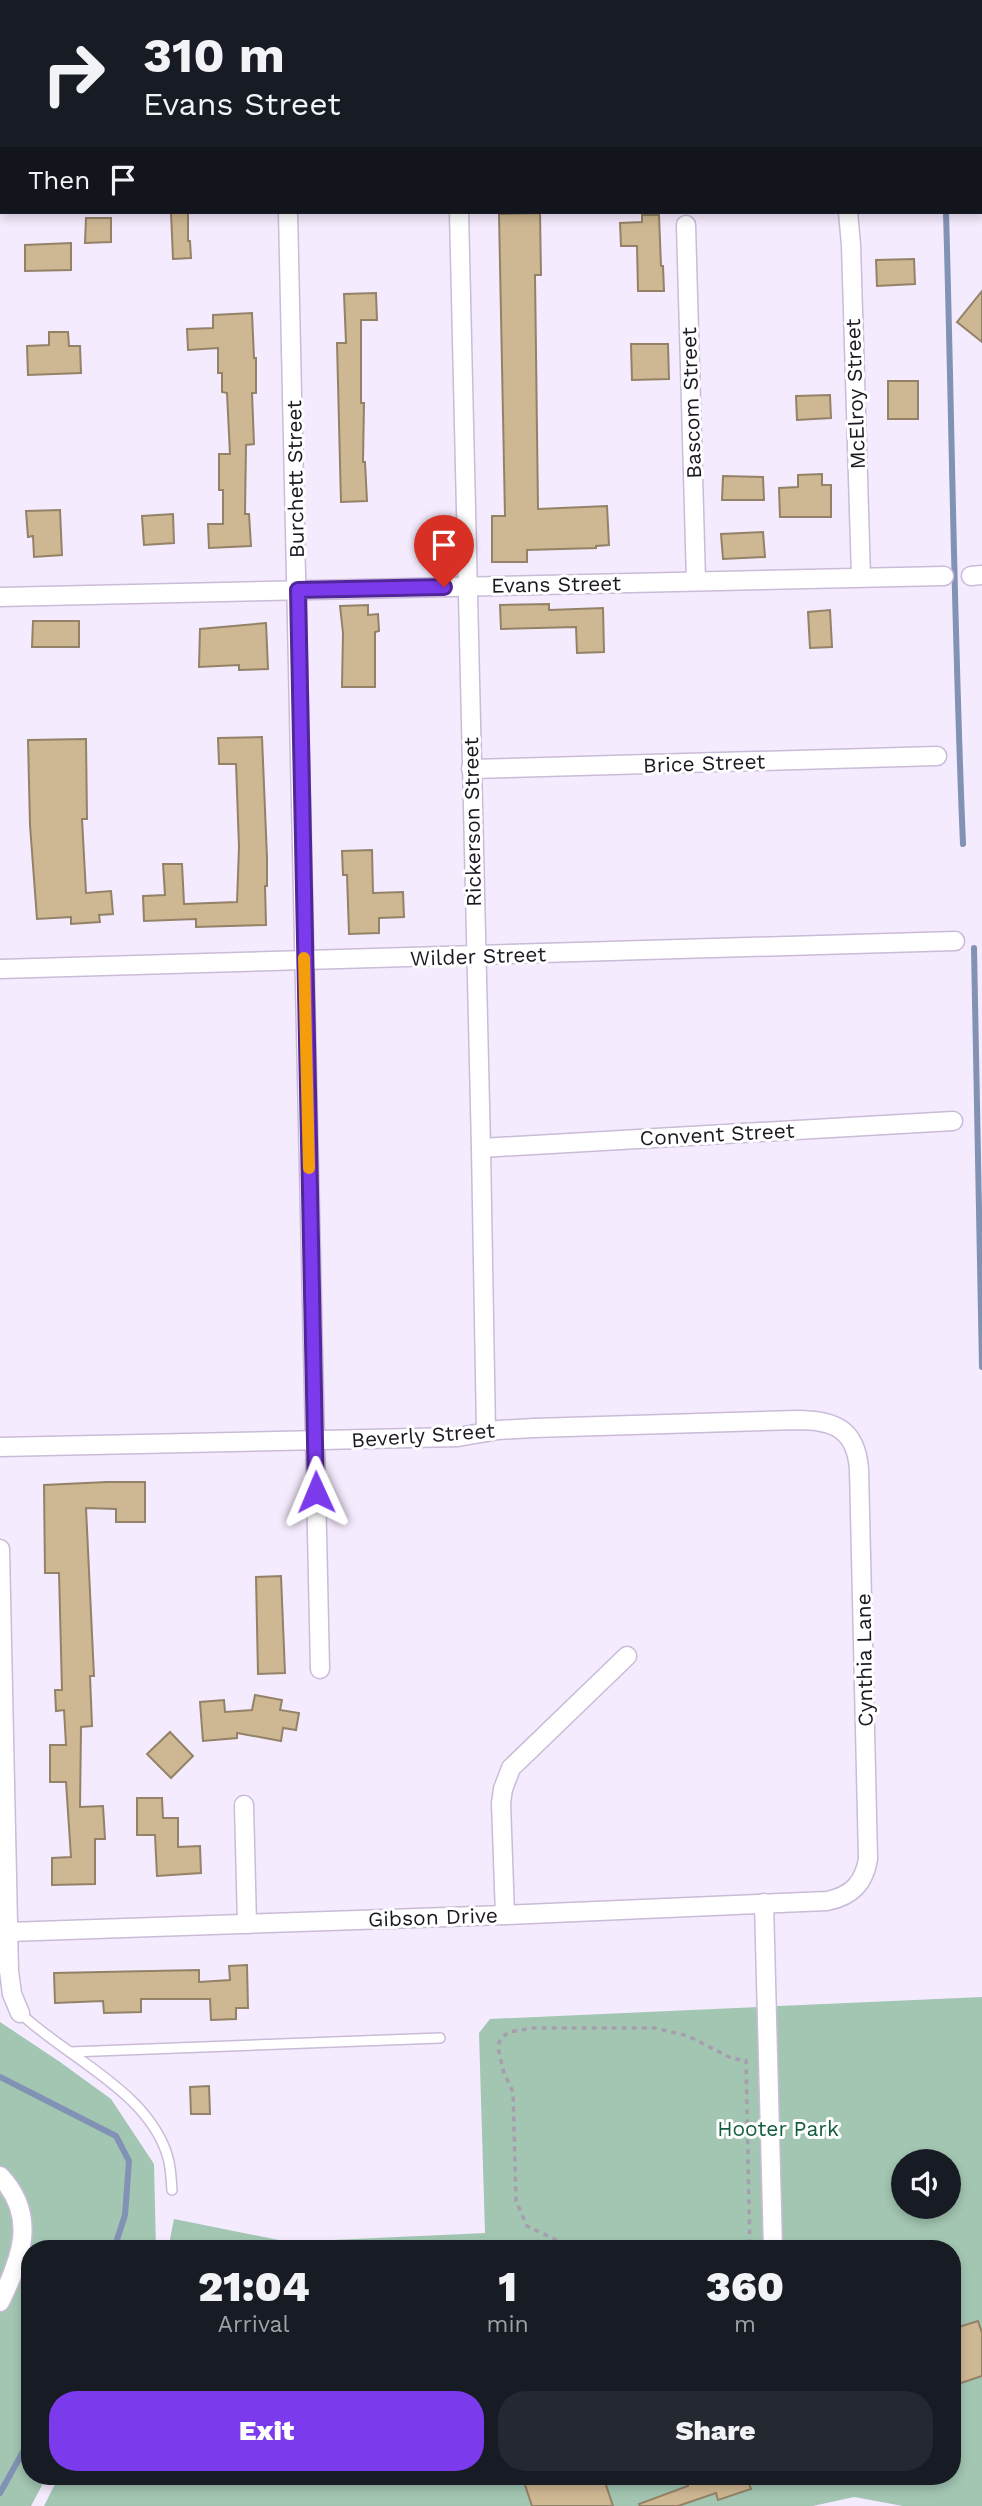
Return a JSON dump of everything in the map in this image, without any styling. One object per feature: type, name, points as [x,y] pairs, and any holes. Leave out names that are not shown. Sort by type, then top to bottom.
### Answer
[{"type":"street","name":"Burchett Street","points":[[288,214],[320,1669]]},
{"type":"street","name":"Rickerson Street","points":[[459,214],[486,1432]]},
{"type":"street","name":"McElroy Street","points":[[848,214],[861,577]]},
{"type":"street","name":"Bascom Street","points":[[686,225],[696,581]]},
{"type":"street","name":"Evans Street","points":[[0,597],[944,576]]},
{"type":"street","name":"Brice Street","points":[[471,769],[937,756]]},
{"type":"street","name":"Wilder Street","points":[[0,969],[955,941]]},
{"type":"street","name":"Convent Street","points":[[481,1148],[953,1121]]},
{"type":"street","name":"Beverly Street","points":[[0,1447],[458,1437],[486,1432],[561,1427],[797,1420],[826,1423],[845,1431]]},
{"type":"street","name":"Cynthia Lane","points":[[845,1431],[857,1451],[860,1497],[868,1859],[862,1879],[855,1889]]},
{"type":"street","points":[[0,1549],[3,1899],[8,1933],[10,1984],[20,2013]]},
{"type":"street","points":[[505,1915],[501,1803],[510,1768],[627,1656]]},
{"type":"street","points":[[244,1805],[247,1924]]},
{"type":"street","name":"Gibson Drive","points":[[8,1933],[827,1901],[838,1899],[855,1889]]},
{"type":"street","points":[[764,1903],[773,2240]]},
{"type":"street","points":[[0,2176],[12,2188],[18,2200],[22,2229],[18,2265],[0,2302]]},
{"type":"lane","points":[[20,2013],[116,2087],[144,2115],[168,2157],[172,2190]]},
{"type":"lane","points":[[70,2052],[440,2038]]},
{"type":"path","points":[[556,2240],[527,2226],[516,2201],[513,2092],[504,2073],[498,2048],[500,2039],[509,2032],[533,2028],[655,2028],[688,2035],[733,2059],[746,2060],[750,2240]]},
{"type":"green space","name":"Hooter Park","points":[[982,1997],[982,2506],[903,2506],[854,2497],[813,2506],[44,2506],[54,2485],[961,2485],[961,2240],[333,2240],[485,2233],[479,2033],[490,2019]]},
{"type":"green space","points":[[0,2022],[111,2099],[154,2164],[156,2240],[21,2240],[21,2485],[42,2485],[31,2506],[0,2506]]},
{"type":"green space","name":"Hooter Park","points":[[174,2219],[279,2240],[170,2240]]},
{"type":"building","points":[[171,214],[188,214],[191,258],[173,259]]},
{"type":"building","points":[[499,214],[540,214],[541,275],[535,275],[538,509],[607,506],[609,545],[596,548],[527,550],[527,562],[492,562],[492,516],[505,516]]},
{"type":"building","points":[[642,215],[659,215],[664,291],[638,291],[637,246],[621,246],[620,223],[642,222]]},
{"type":"building","points":[[86,218],[111,218],[111,242],[85,243]]},
{"type":"building","points":[[71,243],[71,270],[25,271],[25,245]]},
{"type":"building","points":[[914,259],[915,284],[877,286],[876,260]]},
{"type":"building","points":[[982,291],[982,342],[957,322]]},
{"type":"building","points":[[376,293],[377,320],[361,320],[361,403],[364,403],[363,462],[367,501],[341,502],[337,343],[346,343],[344,294]]},
{"type":"building","points":[[252,313],[256,393],[252,393],[254,444],[246,445],[245,514],[249,514],[251,546],[209,548],[208,524],[223,524],[219,454],[230,454],[227,393],[222,392],[222,373],[218,373],[218,348],[188,350],[187,329],[213,328],[213,315]]},
{"type":"building","points":[[49,332],[68,332],[69,346],[80,346],[81,373],[28,375],[27,346],[49,345]]},
{"type":"building","points":[[631,344],[668,344],[669,379],[632,380]]},
{"type":"building","points":[[888,381],[918,381],[918,419],[888,419]]},
{"type":"building","points":[[830,395],[831,418],[797,420],[796,396]]},
{"type":"building","points":[[822,474],[822,485],[831,485],[831,517],[780,517],[779,488],[798,487],[798,475]]},
{"type":"building","points":[[723,476],[763,477],[764,500],[722,500]]},
{"type":"building","points":[[60,510],[62,555],[34,557],[33,536],[28,537],[26,511]]},
{"type":"building","points":[[173,514],[174,543],[144,545],[142,516]]},
{"type":"building","points":[[763,532],[765,557],[723,559],[721,534]]},
{"type":"building","points":[[549,604],[549,610],[603,608],[604,652],[577,653],[576,627],[501,629],[500,605]]},
{"type":"building","points":[[368,605],[368,615],[378,614],[379,631],[375,632],[375,687],[342,687],[343,633],[340,606]]},
{"type":"building","points":[[830,610],[832,647],[810,648],[808,612]]},
{"type":"building","points":[[33,621],[79,621],[79,647],[32,647]]},
{"type":"building","points":[[266,623],[268,669],[239,670],[239,665],[199,667],[200,629]]},
{"type":"building","points":[[262,737],[267,858],[266,925],[196,927],[196,919],[144,921],[143,896],[165,895],[163,864],[182,864],[184,904],[237,902],[239,847],[236,764],[219,764],[218,738]]},
{"type":"building","points":[[86,739],[87,819],[82,819],[86,893],[111,891],[113,914],[99,915],[100,922],[71,924],[71,917],[37,919],[30,825],[28,740]]},
{"type":"building","points":[[372,850],[373,893],[403,892],[404,917],[379,918],[379,933],[349,934],[347,875],[343,875],[342,851]]},
{"type":"building","points":[[145,1482],[145,1522],[116,1522],[116,1509],[86,1508],[94,1676],[90,1676],[92,1726],[81,1727],[80,1807],[103,1806],[105,1839],[95,1839],[95,1884],[52,1885],[52,1858],[71,1857],[66,1782],[50,1782],[50,1745],[66,1745],[64,1710],[56,1711],[55,1690],[62,1690],[59,1573],[45,1573],[44,1485]]},
{"type":"building","points":[[281,1576],[285,1673],[258,1674],[256,1577]]},
{"type":"building","points":[[255,1695],[282,1700],[280,1710],[299,1713],[296,1730],[283,1728],[281,1741],[237,1733],[237,1738],[203,1741],[200,1702],[224,1700],[225,1712],[252,1710]]},
{"type":"building","points":[[170,1732],[193,1756],[171,1778],[147,1754]]},
{"type":"building","points":[[137,1798],[162,1798],[163,1818],[178,1818],[178,1847],[200,1846],[201,1873],[157,1876],[155,1835],[137,1835]]},
{"type":"building","points":[[247,1965],[248,2008],[236,2008],[236,2019],[211,2020],[210,1999],[141,1999],[141,2012],[104,2013],[103,2001],[55,2003],[54,1973],[199,1970],[199,1982],[230,1980],[229,1966]]},
{"type":"building","points":[[209,2086],[210,2114],[191,2114],[190,2087]]},
{"type":"building","points":[[978,2321],[982,2333],[982,2376],[961,2383],[961,2326]]},
{"type":"building","points":[[525,2485],[606,2485],[613,2506],[532,2506]]},
{"type":"building","points":[[749,2485],[751,2489],[718,2500],[716,2493],[678,2506],[639,2504],[688,2486]]},
{"type":"waterway","points":[[946,214],[963,844]]},
{"type":"waterway","points":[[974,948],[982,1367]]},
{"type":"waterway","points":[[0,2077],[116,2136],[129,2161],[125,2215],[117,2240]]},
{"type":"waterway","points":[[0,2493],[21,2455]]},
{"type":"slow traffic","points":[[304,958],[309,1168]]},
{"type":"route","points":[[316,1492],[298,590],[444,587]]}]
